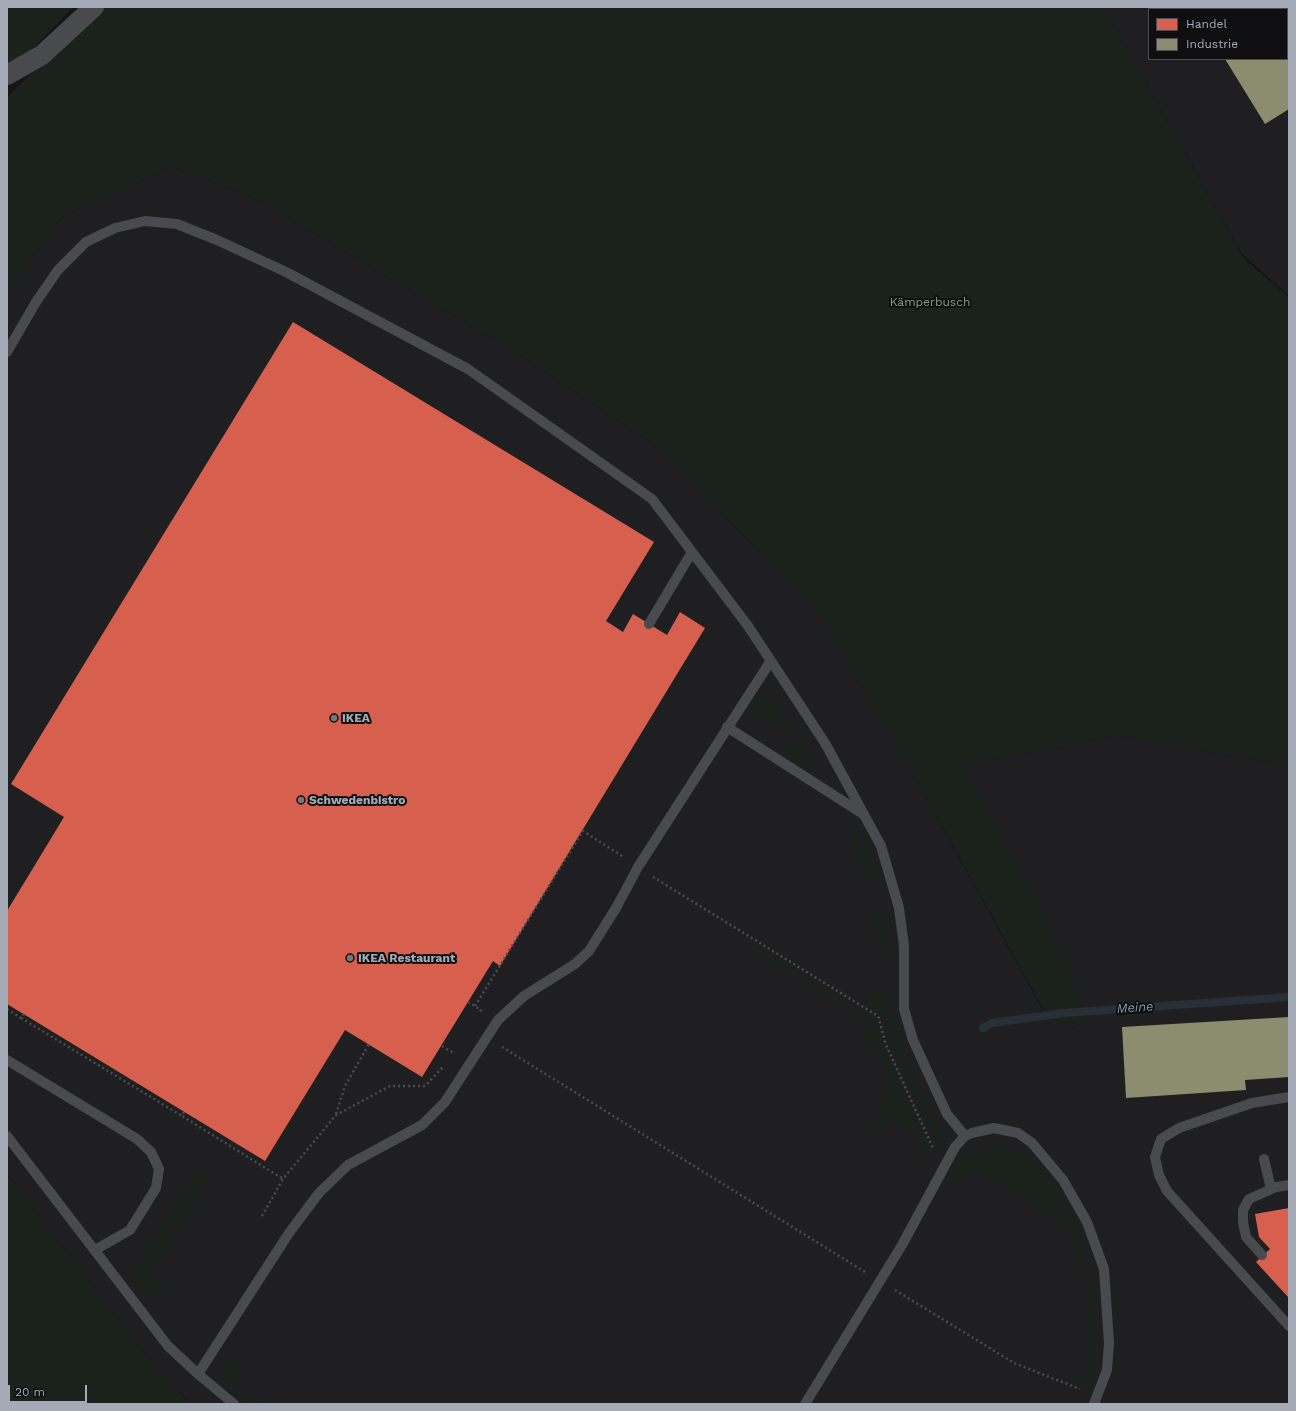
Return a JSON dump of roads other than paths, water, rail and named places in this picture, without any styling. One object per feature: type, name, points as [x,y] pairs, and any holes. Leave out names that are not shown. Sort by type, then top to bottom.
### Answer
[{"type":"street","points":[[7,75],[42,55],[94,7]]},
{"type":"lane","points":[[7,352],[36,302],[58,270],[86,242],[115,228],[145,221],[176,224],[217,240],[286,272],[468,369],[652,500],[748,626],[770,662],[825,743],[881,846],[899,908],[904,946],[904,1008],[913,1040],[948,1114],[965,1136]]},
{"type":"lane","points":[[649,624],[692,552]]},
{"type":"lane","points":[[198,1374],[289,1233],[318,1192],[348,1164],[422,1125],[445,1102],[488,1038],[498,1020],[520,999],[575,964],[589,951],[616,908],[638,867],[770,662]]},
{"type":"lane","points":[[728,727],[865,815]]},
{"type":"lane","points":[[7,1060],[137,1139],[151,1152],[159,1169],[156,1188],[130,1230],[96,1250]]},
{"type":"lane","points":[[1289,1097],[1252,1103],[1179,1128],[1161,1139],[1155,1157],[1159,1175],[1167,1191],[1289,1326]]},
{"type":"lane","points":[[805,1404],[902,1245],[955,1147],[965,1136],[994,1128],[1018,1133],[1032,1142],[1063,1180],[1088,1222],[1104,1269],[1109,1343],[1107,1370],[1094,1404]]},
{"type":"lane","points":[[7,1136],[96,1250],[168,1346],[198,1374],[234,1404]]},
{"type":"lane","points":[[1264,1159],[1272,1189]]},
{"type":"lane","points":[[1262,1255],[1246,1236],[1242,1222],[1243,1210],[1249,1199],[1272,1189],[1289,1185]]},
{"type":"waterway","name":"Meine","points":[[983,1028],[992,1023],[1064,1013],[1289,997]]},
{"type":"place","name":"IKEA","points":[[334,718]]},
{"type":"place","name":"Schwedenbistro","points":[[301,800]]},
{"type":"place","name":"IKEA Restaurant","points":[[350,958]]},
{"type":"park label","name":"Kämperbusch","points":[[930,302]]}]
